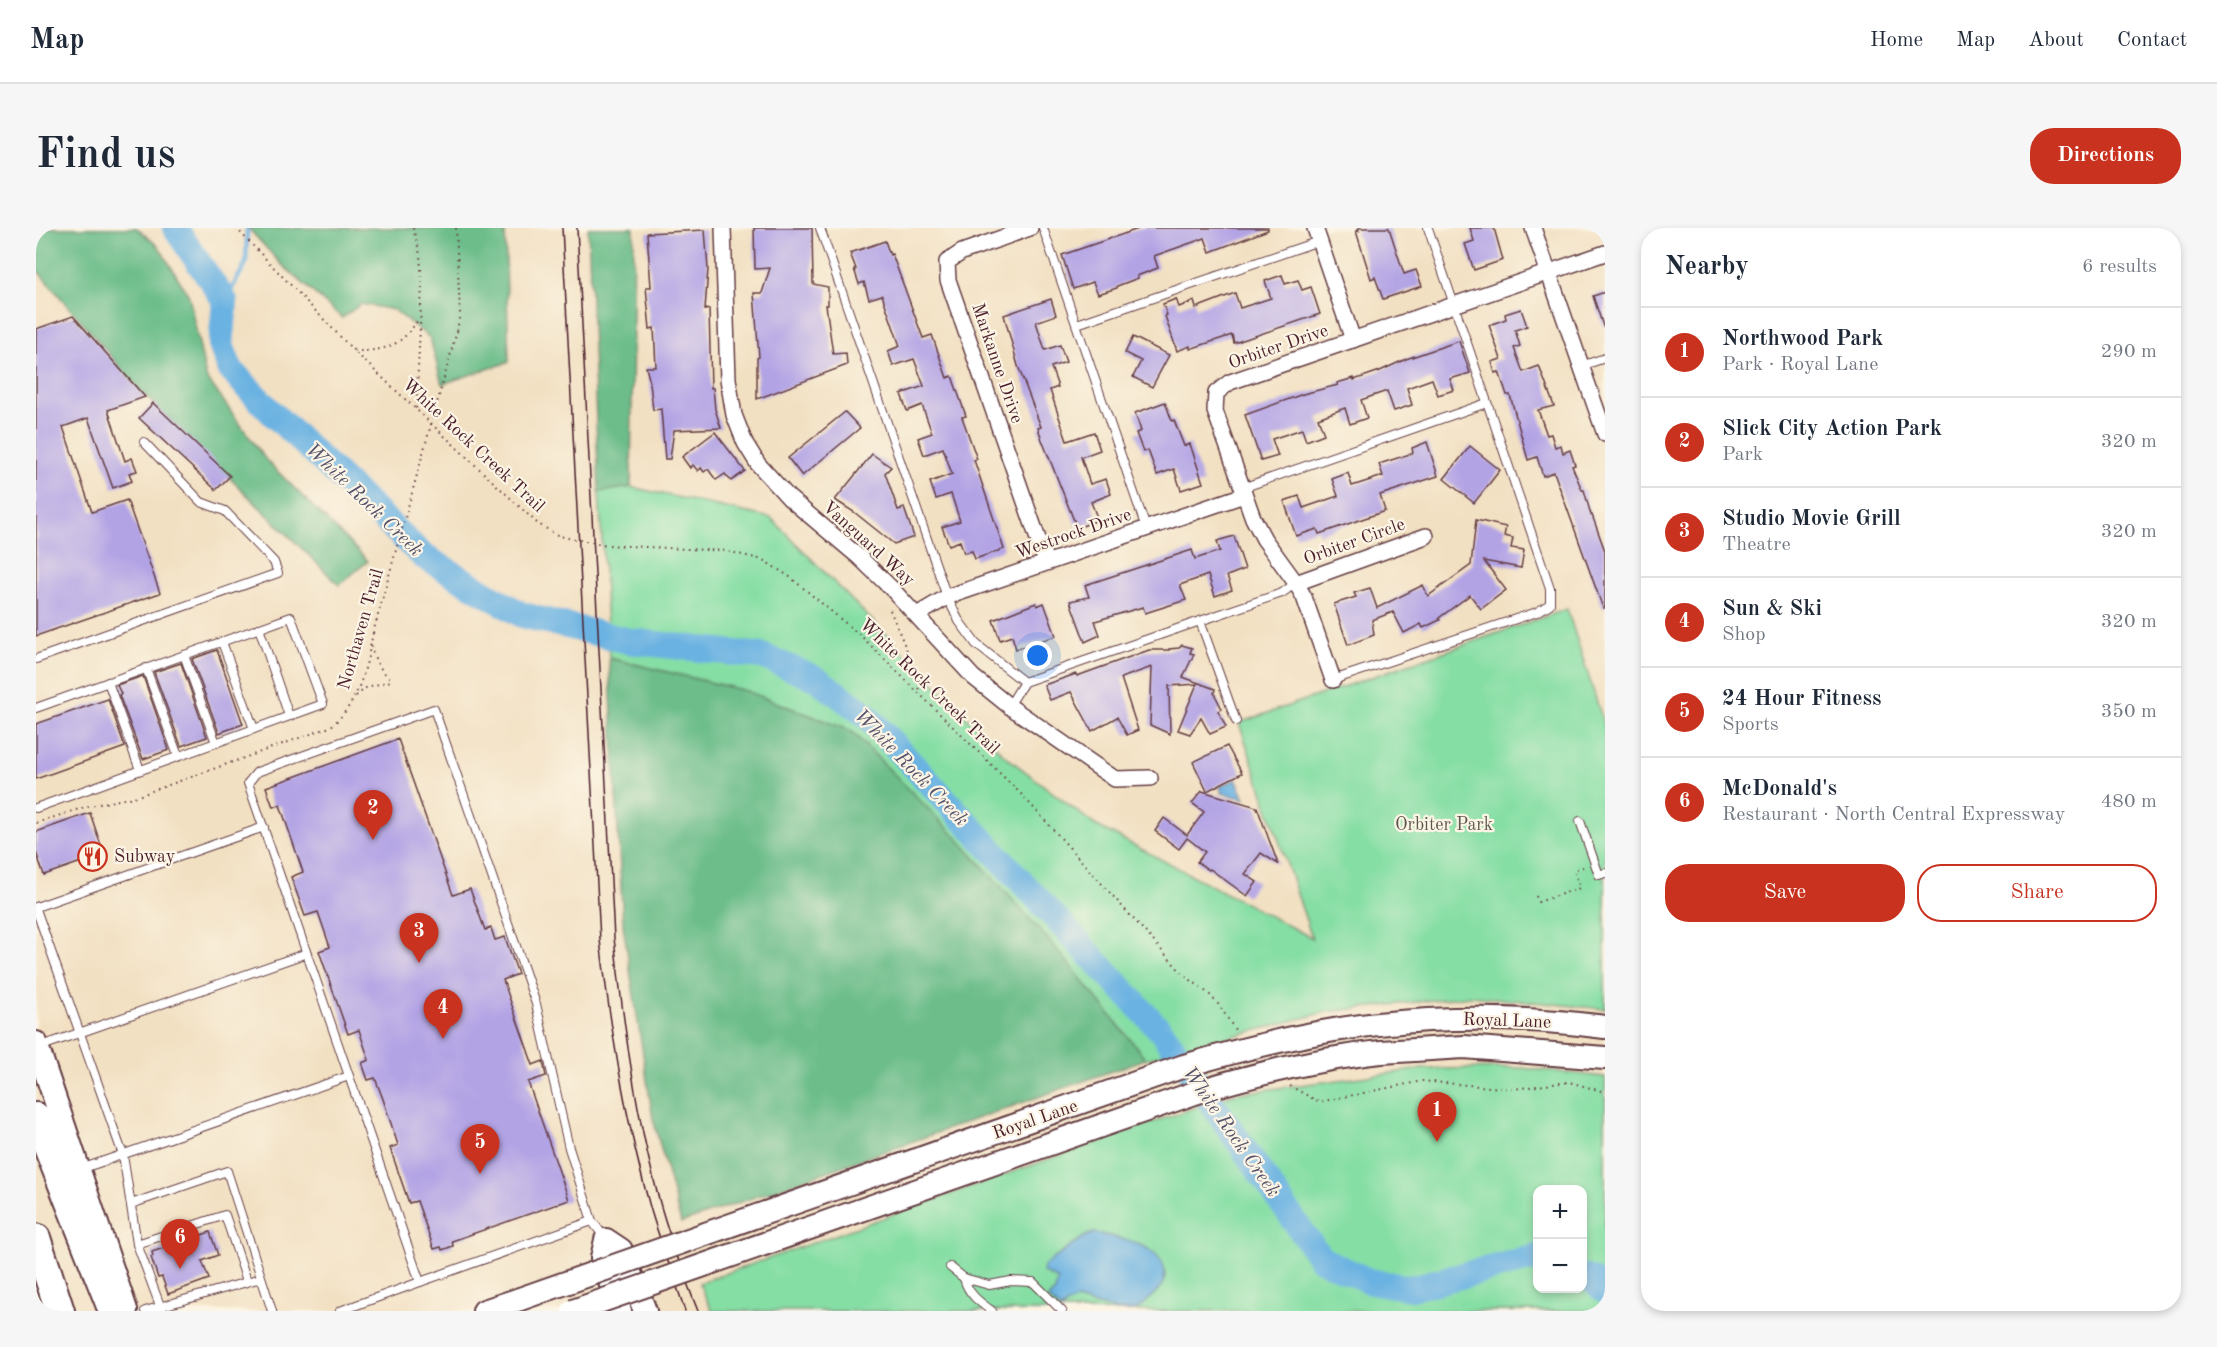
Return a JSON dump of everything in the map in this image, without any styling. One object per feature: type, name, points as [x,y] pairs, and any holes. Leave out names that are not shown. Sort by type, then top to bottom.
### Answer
[{"type":"highway","points":[[36,1117],[113,1311]]},
{"type":"highway","points":[[36,1238],[60,1311]]},
{"type":"main road","name":"Royal Lane","points":[[484,1311],[1184,1066],[1242,1049],[1342,1028],[1482,1017],[1568,1022],[1605,1027]]},
{"type":"main road","points":[[1603,1057],[1605,1032]]},
{"type":"main road","points":[[37,1045],[126,1311]]},
{"type":"main road","name":"Royal Lane","points":[[573,1311],[1206,1089],[1259,1074],[1293,1066],[1382,1052],[1464,1047],[1603,1057]]},
{"type":"main road","points":[[620,1311],[602,1258],[606,1240],[621,1250],[639,1307]]},
{"type":"street","name":"Vanguard Way","points":[[723,228],[728,379],[734,415],[745,443],[771,480],[789,498],[860,557],[973,677],[1009,706],[1115,779],[1150,778]]},
{"type":"street","name":"Markanne Drive","points":[[1030,228],[962,252],[947,261],[948,280],[1046,562]]},
{"type":"street","points":[[1533,228],[1605,434]]},
{"type":"street","points":[[1317,234],[1353,340]]},
{"type":"street","name":"Orbiter Drive","points":[[1333,680],[1304,597],[1264,539],[1243,492],[1215,411],[1216,393],[1230,382],[1605,253]]},
{"type":"street","name":"Westrock Drive","points":[[917,615],[947,597],[1243,492]]},
{"type":"street","name":"Orbiter Circle","points":[[1296,583],[1426,536]]},
{"type":"lane","points":[[820,228],[947,597],[976,644],[1024,682]]},
{"type":"lane","points":[[1043,228],[1146,528]]},
{"type":"lane","points":[[1333,680],[1537,612],[1550,604],[1550,588],[1428,228]]},
{"type":"lane","points":[[1077,324],[1317,234]]},
{"type":"lane","points":[[1581,366],[1605,358]]},
{"type":"lane","points":[[1243,492],[1488,403]]},
{"type":"lane","points":[[36,659],[278,573],[274,562],[225,511],[201,502],[144,442]]},
{"type":"lane","points":[[1009,706],[1024,682],[1282,593],[1296,583]]},
{"type":"lane","points":[[36,708],[291,617],[322,704],[36,808]]},
{"type":"lane","points":[[1200,621],[1236,721]]},
{"type":"lane","points":[[259,628],[289,716]]},
{"type":"lane","points":[[222,642],[254,729]]},
{"type":"lane","points":[[184,655],[216,743]]},
{"type":"lane","points":[[146,668],[178,756]]},
{"type":"lane","points":[[108,682],[140,770]]},
{"type":"lane","points":[[420,1282],[248,783],[257,772],[435,710],[536,1004],[569,1148],[592,1221],[606,1240]]},
{"type":"lane","points":[[1580,821],[1599,875],[1605,873]]},
{"type":"lane","points":[[162,1309],[137,1244],[123,1155],[36,908],[264,827]]},
{"type":"lane","points":[[37,1045],[81,1032],[307,953]]},
{"type":"lane","points":[[80,1170],[349,1076]]},
{"type":"lane","points":[[131,1204],[227,1171],[272,1311]]},
{"type":"lane","points":[[137,1244],[225,1215],[247,1281]]},
{"type":"lane","points":[[339,1311],[592,1221]]},
{"type":"lane","points":[[950,1267],[964,1278],[989,1285],[1011,1281],[1033,1282],[1062,1311]]},
{"type":"lane","points":[[145,1311],[162,1309],[261,1278]]},
{"type":"lane","points":[[964,1278],[967,1287],[978,1301],[992,1311]]},
{"type":"path","name":"White Rock Creek Trail","points":[[236,228],[354,351],[538,524],[559,536],[607,545],[727,551],[763,560],[790,577],[852,628],[1023,796],[1182,973],[1209,993],[1220,1005],[1240,1036]]},
{"type":"path","points":[[413,228],[420,254],[422,284],[416,410]]},
{"type":"path","name":"Northaven Trail","points":[[36,823],[91,805],[138,796],[300,740],[330,727],[349,708],[356,696],[371,645],[457,331],[460,313],[456,228]]},
{"type":"path","points":[[354,351],[385,349],[399,342],[410,333],[420,316]]},
{"type":"path","points":[[892,589],[886,596],[886,601],[920,682],[918,691]]},
{"type":"path","points":[[356,696],[367,687],[393,680],[379,667],[371,645]]},
{"type":"path","points":[[1536,896],[1538,902],[1580,888],[1574,870],[1594,863]]},
{"type":"path","points":[[1290,1086],[1319,1102],[1422,1081],[1513,1089],[1569,1082],[1605,1092]]},
{"type":"green space","points":[[36,228],[137,228],[159,247],[189,296],[206,377],[266,460],[368,561],[339,585],[143,393],[36,269]]},
{"type":"green space","points":[[248,228],[505,228],[509,362],[442,384],[430,338],[394,310],[361,304],[342,318],[280,263]]},
{"type":"green space","points":[[588,228],[634,228],[631,487],[599,492]]},
{"type":"green space","name":"Orbiter Park","points":[[631,487],[771,518],[1004,755],[1095,825],[1312,938],[1239,723],[1567,609],[1605,727],[1605,1009],[1471,996],[1326,1012],[1146,1059],[1059,952],[959,840],[851,731],[746,691],[609,658],[599,492]]},
{"type":"green space","points":[[609,658],[746,691],[851,731],[959,840],[1059,952],[1146,1059],[681,1223],[653,1119],[623,925]]},
{"type":"green space","points":[[1522,1068],[1605,1077],[1605,1311],[712,1311],[699,1283],[1233,1094],[1422,1069]]},
{"type":"water","points":[[1236,779],[1245,799],[1222,793],[1220,787]]},
{"type":"water","points":[[1093,1233],[1138,1244],[1156,1254],[1160,1259],[1165,1270],[1163,1282],[1151,1298],[1138,1309],[1116,1310],[1076,1300],[1061,1310],[1048,1298],[1055,1292],[1058,1280],[1043,1272],[1044,1266]]},
{"type":"building","points":[[754,228],[812,228],[813,284],[828,287],[828,305],[826,305],[833,354],[846,353],[847,365],[757,399],[757,358],[759,357],[754,293],[762,293],[770,268],[755,269]]},
{"type":"building","points":[[1141,228],[1268,228],[1268,230],[1210,252],[1205,238],[1154,256],[1158,268],[1137,276],[1138,278],[1117,286],[1117,288],[1098,294],[1093,282],[1073,289],[1062,255]]},
{"type":"building","points":[[1358,228],[1389,228],[1404,274],[1416,270],[1422,286],[1383,299],[1375,277],[1371,279],[1356,231],[1359,231]]},
{"type":"building","points":[[1470,228],[1494,228],[1503,260],[1474,270],[1465,244],[1474,241]]},
{"type":"building","points":[[705,230],[708,269],[705,310],[709,309],[711,388],[713,388],[715,409],[721,428],[674,430],[670,459],[665,459],[661,409],[653,410],[646,367],[656,367],[654,328],[650,329],[646,287],[651,287],[647,233]]},
{"type":"building","points":[[885,241],[923,338],[932,335],[947,378],[952,376],[966,416],[962,417],[977,459],[974,460],[1004,549],[975,559],[972,551],[964,553],[960,541],[949,545],[942,527],[960,521],[951,494],[936,499],[930,482],[952,474],[943,448],[924,455],[918,438],[932,433],[922,405],[907,411],[901,394],[924,386],[914,359],[893,366],[888,351],[900,346],[882,295],[869,299],[864,282],[859,284],[854,269],[856,269],[850,253]]},
{"type":"building","points":[[1282,275],[1285,284],[1298,280],[1302,290],[1311,287],[1320,314],[1234,343],[1232,335],[1177,351],[1163,304],[1176,299],[1179,307],[1194,301],[1196,308],[1235,293],[1240,308],[1271,298],[1265,281]]},
{"type":"building","points":[[1605,292],[1605,326],[1603,326],[1593,296]]},
{"type":"building","points":[[1051,299],[1056,315],[1036,322],[1045,350],[1060,345],[1066,362],[1051,367],[1058,387],[1050,390],[1067,441],[1094,432],[1100,450],[1081,457],[1090,484],[1106,479],[1111,494],[1091,502],[1098,520],[1077,528],[1042,440],[1038,428],[1041,427],[1018,366],[1004,315]]},
{"type":"building","points":[[1521,309],[1527,326],[1515,330],[1520,346],[1514,348],[1523,372],[1539,366],[1554,406],[1538,410],[1547,435],[1551,434],[1555,447],[1561,445],[1563,453],[1570,450],[1575,465],[1572,466],[1584,490],[1605,551],[1605,608],[1603,608],[1554,472],[1543,476],[1537,457],[1528,460],[1510,395],[1507,395],[1499,372],[1495,373],[1492,362],[1501,359],[1489,325],[1506,319],[1505,314]]},
{"type":"building","points":[[73,316],[145,397],[108,410],[125,461],[132,458],[137,471],[129,473],[132,481],[113,488],[88,418],[63,427],[92,512],[127,500],[160,593],[36,636],[36,329]]},
{"type":"building","points":[[1133,337],[1169,355],[1152,387],[1133,377],[1141,361],[1125,353]]},
{"type":"building","points":[[1459,341],[1470,373],[1450,379],[1454,390],[1438,395],[1432,379],[1407,388],[1412,405],[1394,411],[1387,391],[1361,400],[1367,418],[1350,424],[1345,408],[1318,418],[1324,434],[1306,441],[1302,429],[1272,439],[1278,456],[1261,461],[1245,415],[1303,394],[1338,385],[1337,383],[1354,378],[1354,380]]},
{"type":"building","points":[[1165,402],[1184,446],[1190,444],[1203,483],[1181,490],[1174,469],[1157,475],[1148,450],[1143,452],[1136,433],[1141,431],[1135,413]]},
{"type":"building","points":[[153,403],[230,476],[216,490],[139,418]]},
{"type":"building","points":[[845,412],[860,428],[802,476],[788,458]]},
{"type":"building","points":[[715,432],[745,471],[731,481],[725,474],[716,480],[708,469],[704,472],[701,468],[698,471],[693,465],[690,468],[682,457]]},
{"type":"building","points":[[1427,442],[1438,476],[1380,495],[1385,511],[1319,534],[1317,529],[1296,536],[1284,501],[1299,496],[1303,508],[1338,496],[1332,479],[1348,473],[1352,486],[1383,476],[1379,464],[1413,453],[1412,448]]},
{"type":"building","points":[[1470,446],[1500,470],[1474,503],[1444,479]]},
{"type":"building","points":[[872,454],[891,467],[885,473],[898,510],[904,508],[914,537],[894,544],[835,500]]},
{"type":"building","points":[[1476,520],[1506,527],[1504,536],[1513,538],[1511,548],[1524,550],[1521,568],[1484,561],[1506,590],[1481,609],[1470,595],[1439,618],[1440,620],[1423,628],[1421,624],[1404,633],[1393,612],[1372,620],[1374,635],[1348,645],[1334,604],[1356,597],[1354,593],[1370,588],[1377,608],[1423,585],[1428,596],[1471,565]]},
{"type":"building","points":[[1234,536],[1245,569],[1227,576],[1232,590],[1215,596],[1208,575],[1180,585],[1186,600],[1145,613],[1143,607],[1095,621],[1100,635],[1085,642],[1070,601],[1089,597],[1085,585],[1192,550],[1195,559],[1220,551],[1217,541]]},
{"type":"building","points":[[1036,603],[1037,606],[1044,603],[1056,636],[1016,649],[1012,636],[1000,640],[993,620]]},
{"type":"building","points":[[1182,645],[1192,648],[1190,653],[1194,654],[1183,677],[1215,689],[1214,693],[1222,709],[1218,711],[1226,727],[1210,734],[1201,718],[1190,734],[1178,730],[1197,684],[1169,686],[1170,734],[1150,725],[1152,667],[1121,678],[1138,730],[1127,735],[1117,717],[1092,731],[1071,692],[1050,700],[1044,685],[1076,674],[1077,676],[1149,650],[1169,650]]},
{"type":"building","points":[[217,650],[243,724],[219,733],[192,659]]},
{"type":"building","points":[[181,663],[207,737],[181,746],[154,672]]},
{"type":"building","points":[[143,676],[169,750],[143,759],[117,685]]},
{"type":"building","points":[[108,699],[125,747],[36,779],[36,724]]},
{"type":"building","points":[[398,739],[453,895],[470,889],[485,930],[491,928],[495,940],[505,937],[518,974],[503,980],[533,1065],[543,1061],[546,1076],[528,1082],[569,1200],[452,1241],[453,1246],[442,1250],[441,1247],[434,1249],[417,1201],[409,1203],[390,1148],[398,1145],[383,1099],[375,1078],[368,1080],[362,1063],[369,1060],[359,1030],[348,1034],[319,951],[330,947],[318,912],[305,916],[291,877],[303,872],[280,805],[273,807],[266,787]]},
{"type":"building","points":[[1227,746],[1242,773],[1207,791],[1193,762]]},
{"type":"building","points":[[1202,791],[1257,807],[1278,864],[1261,853],[1245,874],[1257,882],[1247,896],[1197,862],[1205,852],[1187,838],[1179,849],[1155,831],[1164,818],[1187,835],[1204,812],[1192,803]]},
{"type":"building","points":[[90,813],[104,854],[44,875],[36,852],[36,832]]},
{"type":"building","points":[[210,1232],[218,1255],[202,1261],[209,1279],[168,1294],[162,1277],[158,1278],[151,1257],[152,1252]]},
{"type":"waterway","name":"White Rock Creek","points":[[175,228],[225,301],[221,345],[230,369],[271,412],[423,556],[522,615],[629,641],[762,656],[817,679],[866,715],[1162,1032],[1321,1259],[1369,1281],[1411,1288],[1533,1258]]},
{"type":"waterway","points":[[225,301],[246,263],[247,228]]},
{"type":"waterway","name":"White Rock Creek","points":[[1587,1278],[1605,1291]]},
{"type":"tram line","points":[[562,228],[600,940],[614,1041],[633,1141],[654,1220],[685,1311]]},
{"type":"tram line","points":[[577,228],[614,938],[627,1038],[644,1138],[664,1217],[698,1311]]},
{"type":"place","name":"Slick City Action Park","points":[[373,840]]},
{"type":"place","name":"Subway","points":[[93,856]]},
{"type":"place","name":"Studio Movie Grill","points":[[419,963]]},
{"type":"place","name":"Sun & Ski","points":[[443,1039]]},
{"type":"place","name":"Northwood Park","points":[[1437,1142]]},
{"type":"place","name":"24 Hour Fitness","points":[[480,1174]]},
{"type":"place","name":"McDonald's","points":[[180,1269]]}]
